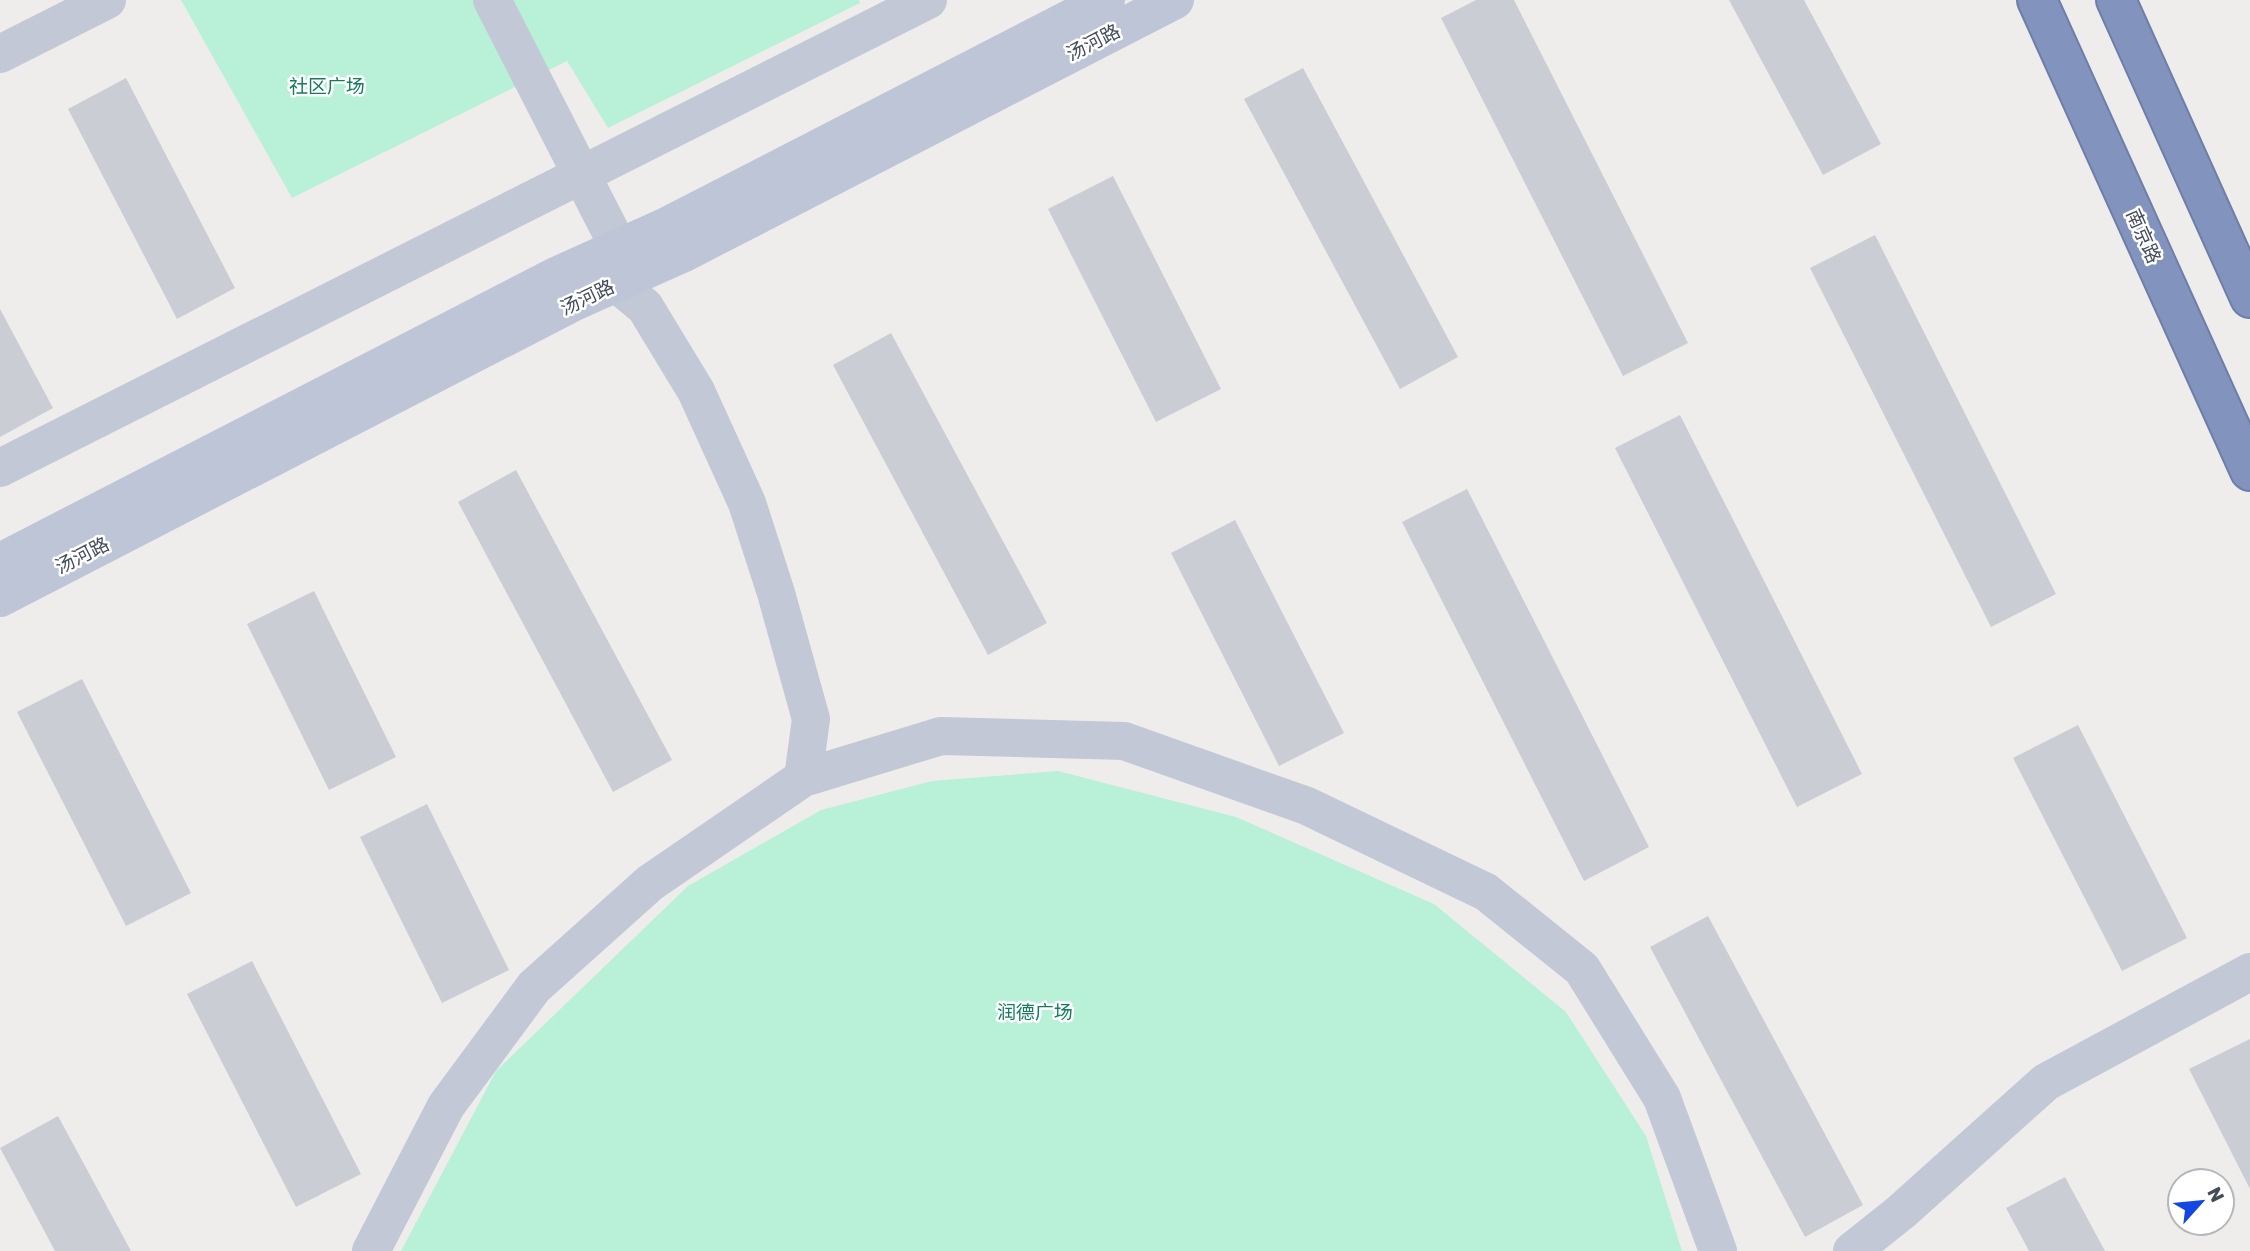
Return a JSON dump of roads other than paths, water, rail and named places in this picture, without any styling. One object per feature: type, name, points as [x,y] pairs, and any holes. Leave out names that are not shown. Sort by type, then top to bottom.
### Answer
[{"type":"highway","name":"南京路","points":[[2038,0],[2250,471]]},
{"type":"highway","points":[[2116,0],[2250,298]]},
{"type":"street","points":[[0,54],[107,0]]},
{"type":"street","points":[[492,0],[581,176],[617,265],[696,391],[747,503],[776,593],[811,719],[803,778]]},
{"type":"street","points":[[0,468],[928,0]]},
{"type":"street","name":"汤河路","points":[[0,598],[560,309],[681,219],[1106,0]]},
{"type":"street","name":"汤河路","points":[[0,562],[546,281],[682,254],[1175,0]]},
{"type":"street","points":[[371,1251],[446,1106],[534,987],[650,883],[803,778],[941,736],[1124,741],[1307,806],[1486,892],[1582,969],[1662,1098],[1718,1251]]},
{"type":"street","points":[[1852,1251],[1901,1212],[2046,1082],[2250,972]]},
{"type":"park label","name":"社区广场","points":[[327,86]]},
{"type":"park label","name":"润德广场","points":[[1035,1012]]}]
